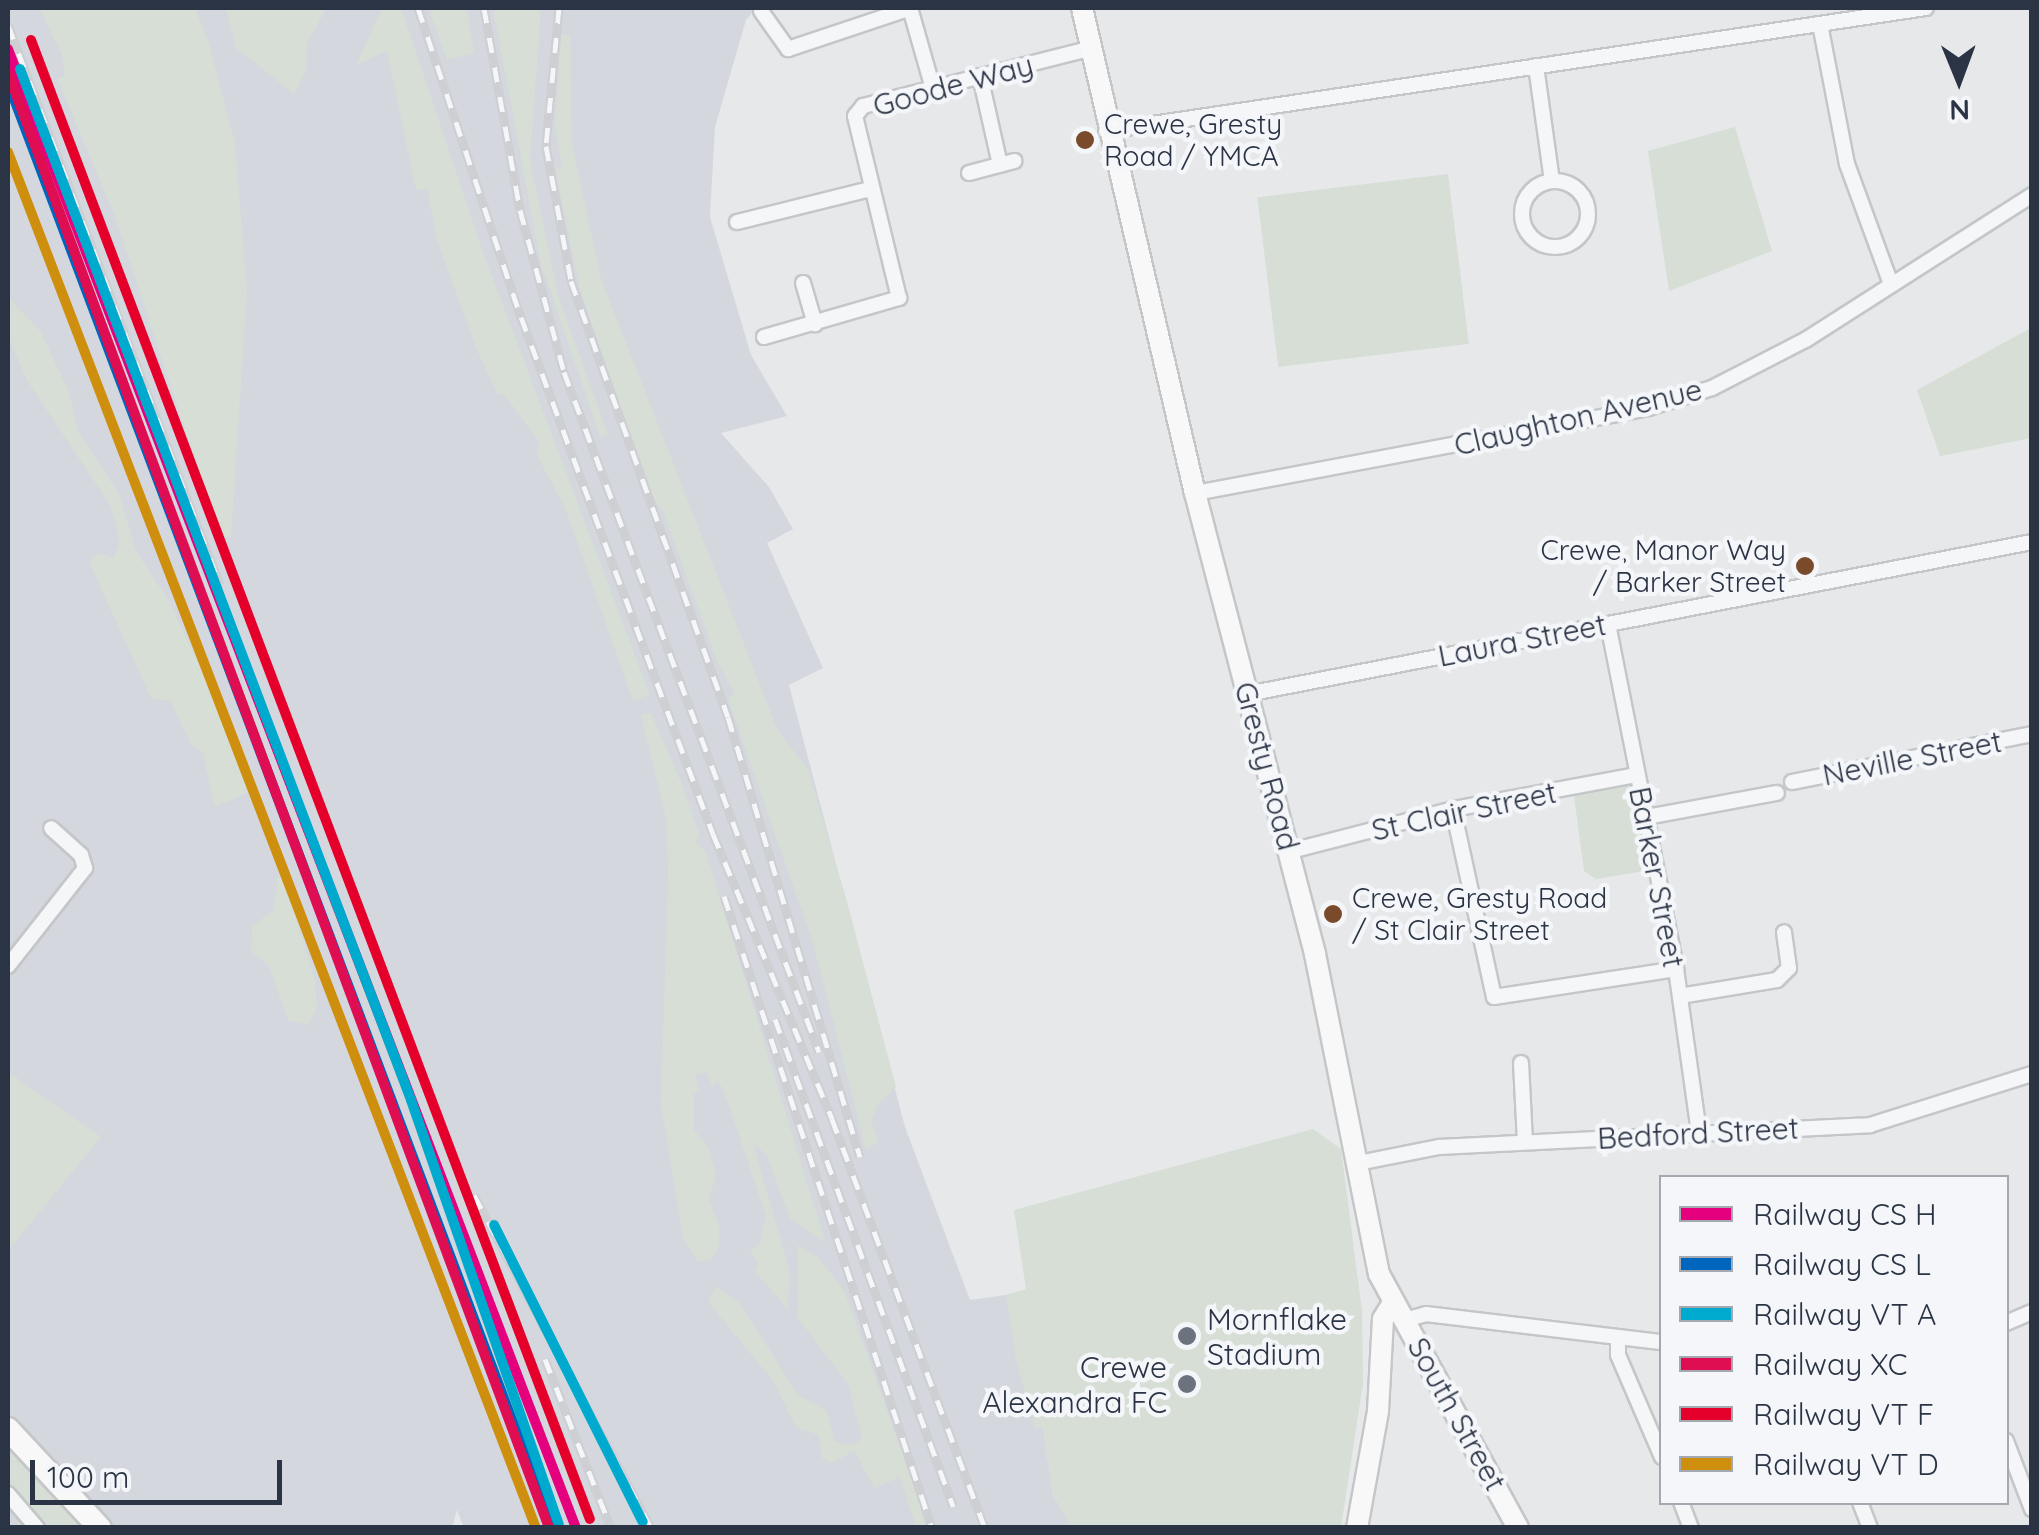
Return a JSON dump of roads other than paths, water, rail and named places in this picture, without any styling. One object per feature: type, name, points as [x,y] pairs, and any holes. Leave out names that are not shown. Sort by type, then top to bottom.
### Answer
[{"type":"main road","name":"Gresty Road","points":[[1082,8],[1106,130],[1195,493],[1291,850],[1378,1274],[1399,1312]]},
{"type":"main road","points":[[1356,1528],[1378,1411],[1384,1319],[1399,1312]]},
{"type":"main road","name":"South Street","points":[[1399,1312],[1518,1528]]},
{"type":"main road","points":[[8,1429],[100,1528]]},
{"type":"street","points":[[761,12],[788,49],[911,8],[932,85]]},
{"type":"street","points":[[1106,130],[1926,8]]},
{"type":"street","points":[[1820,24],[1846,164],[1891,284]]},
{"type":"street","name":"Goode Way","points":[[764,337],[900,298],[854,116],[863,106],[932,85],[1089,49]]},
{"type":"street","points":[[1536,66],[1552,180]]},
{"type":"street","points":[[969,173],[1007,163],[980,76]]},
{"type":"street","points":[[1552,180],[1573,186],[1588,205],[1586,228],[1562,247],[1533,239],[1522,221],[1531,191],[1552,180]]},
{"type":"street","points":[[737,222],[870,188]]},
{"type":"street","name":"Claughton Avenue","points":[[1195,493],[1648,408],[1712,388],[2032,196]]},
{"type":"street","points":[[803,283],[815,324]]},
{"type":"street","name":"Laura Street","points":[[1248,694],[2032,542]]},
{"type":"street","name":"Barker Street","points":[[1608,624],[1676,970],[1698,1132]]},
{"type":"street","name":"Neville Street","points":[[1792,782],[2032,734]]},
{"type":"street","name":"St Clair Street","points":[[1291,850],[1453,809],[1638,775]]},
{"type":"street","points":[[1646,817],[1778,793]]},
{"type":"street","points":[[1453,809],[1494,997],[1676,970]]},
{"type":"street","points":[[8,966],[85,868],[82,855],[51,828]]},
{"type":"street","points":[[1680,996],[1777,980],[1789,968],[1784,932]]},
{"type":"street","points":[[1521,1062],[1525,1141]]},
{"type":"street","name":"Bedford Street","points":[[1358,1163],[1440,1147],[1870,1125],[2032,1074]]},
{"type":"street","points":[[1399,1312],[1659,1342]]},
{"type":"street","points":[[1618,1337],[1618,1355],[1659,1450]]},
{"type":"street","points":[[2009,1449],[2032,1509]]},
{"type":"street","points":[[8,1494],[37,1528]]},
{"type":"railway","points":[[418,8],[521,317],[713,834],[832,1119],[985,1528]]},
{"type":"railway","points":[[484,8],[520,210],[564,372],[819,1052]]},
{"type":"railway","points":[[559,8],[546,146],[571,281],[728,717],[860,1157]]},
{"type":"railway","points":[[8,25],[220,585]]},
{"type":"railway","points":[[724,896],[932,1528]]},
{"type":"railway","points":[[775,1019],[953,1506]]},
{"type":"railway","points":[[474,1195],[651,1528]]},
{"type":"railway","points":[[545,1359],[611,1528]]},
{"type":"rail line","name":"XC","points":[[8,73],[549,1528]]},
{"type":"place","name":"Crewe, Gresty Road / YMCA","points":[[1085,140]]},
{"type":"place","name":"Crewe, Manor Way / Barker Street","points":[[1805,566]]},
{"type":"place","name":"Crewe, Gresty Road / St Clair Street","points":[[1333,914]]},
{"type":"place","name":"Mornflake Stadium","points":[[1187,1336]]},
{"type":"place","name":"Crewe Alexandra FC","points":[[1187,1384]]}]
